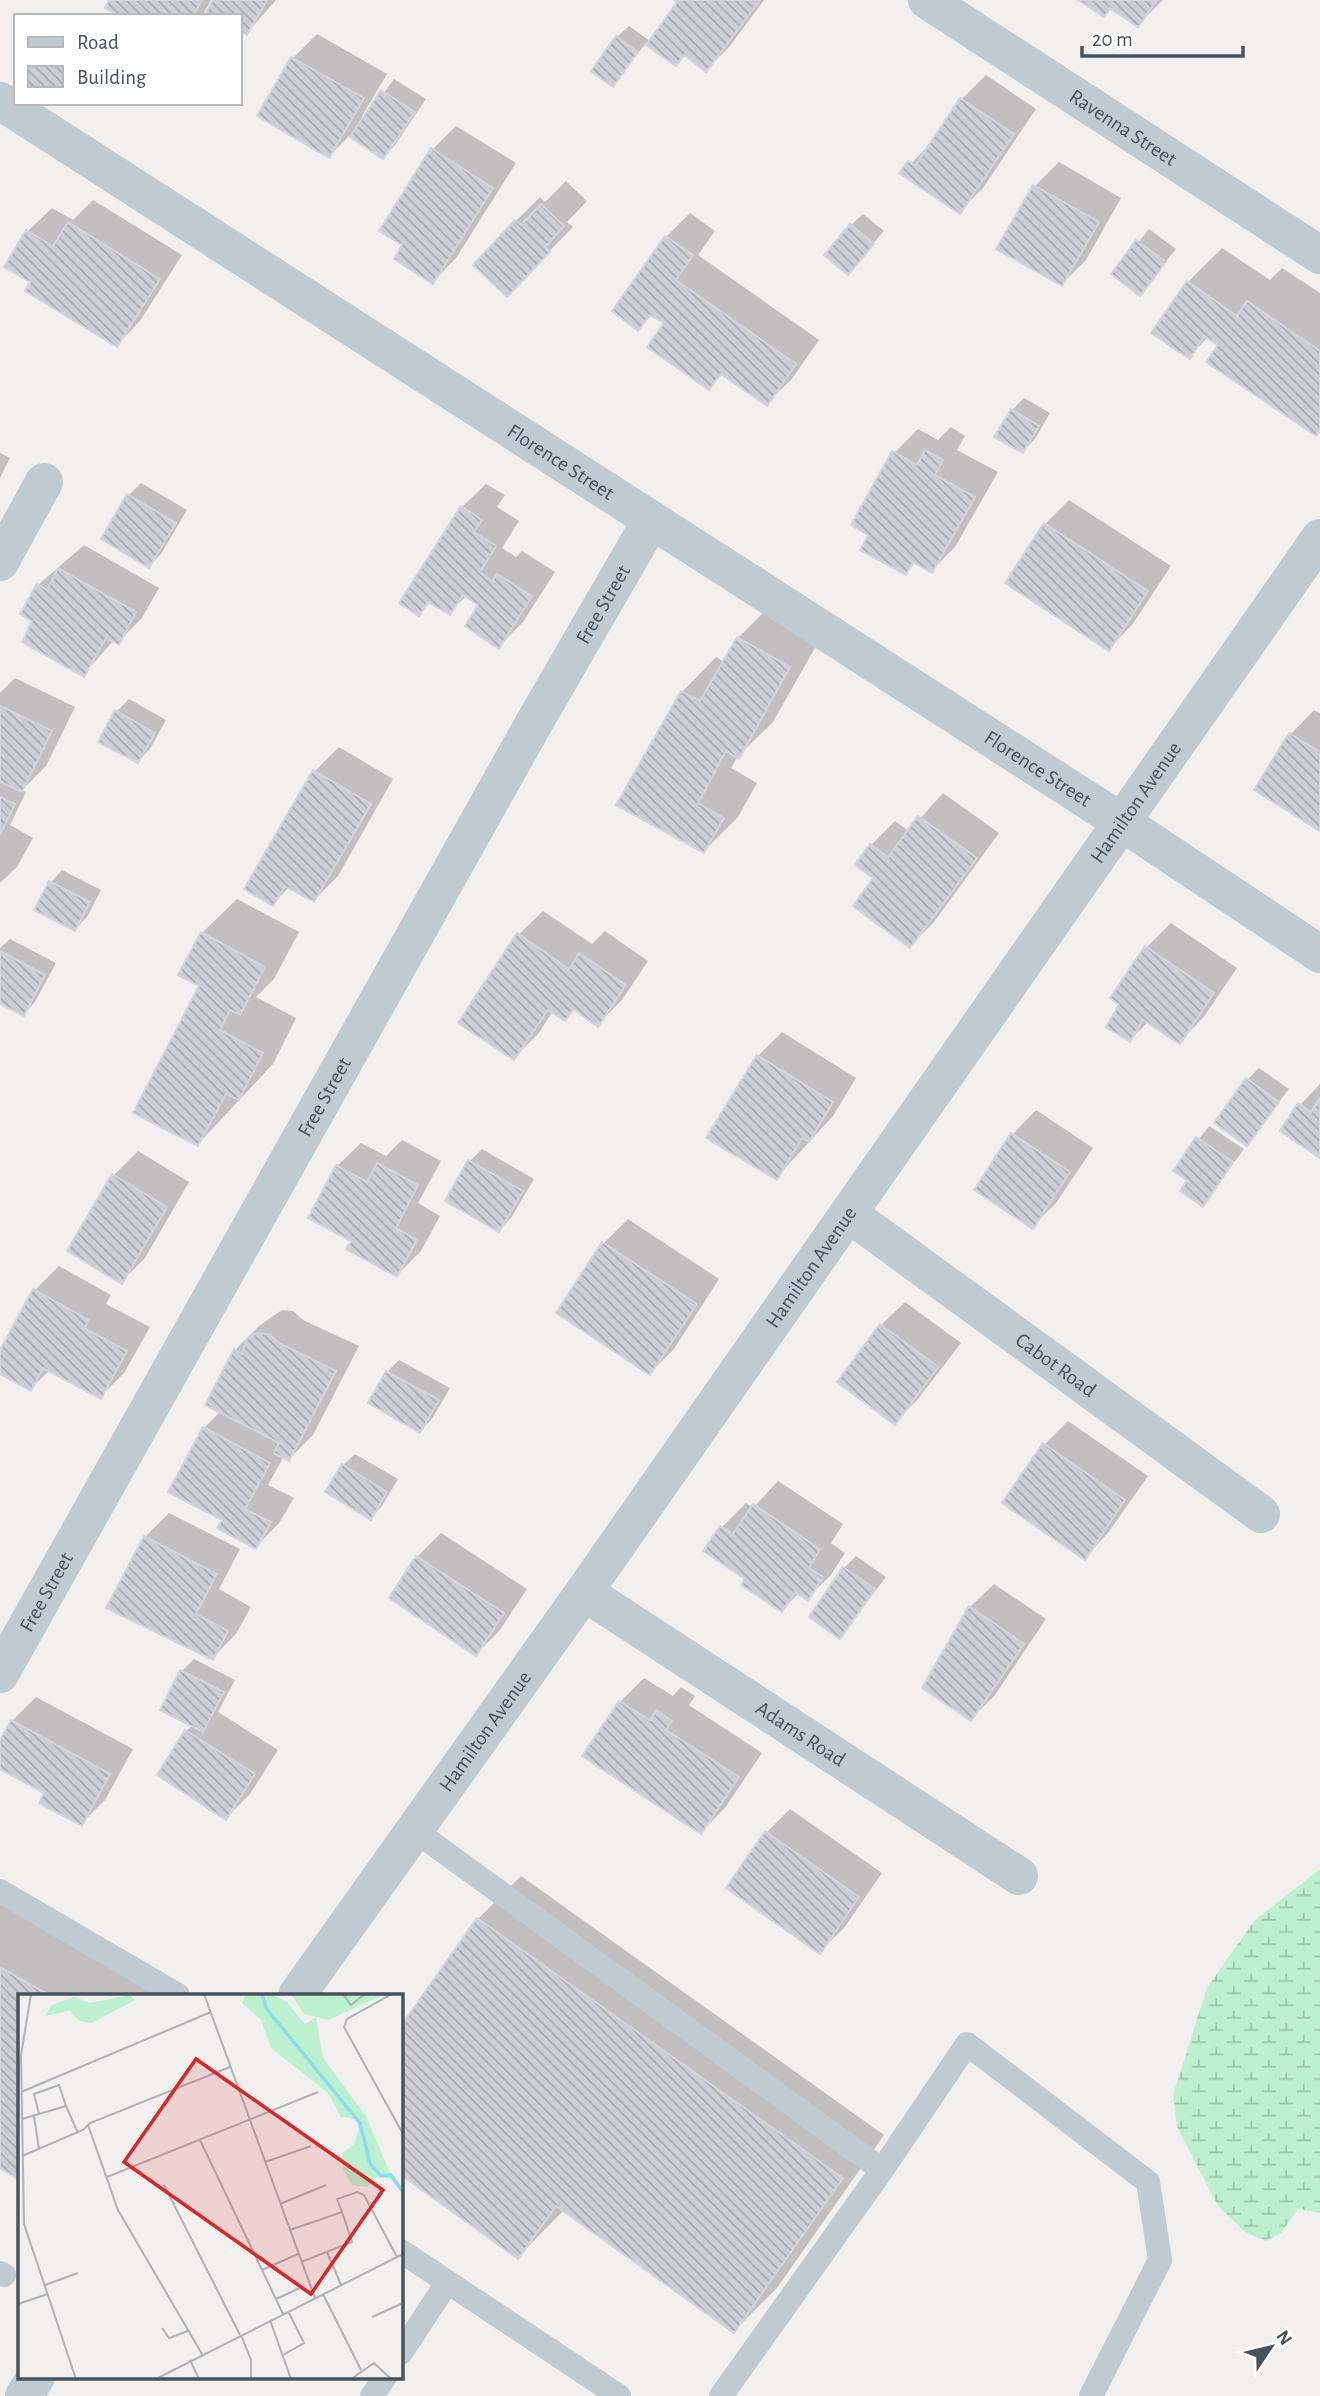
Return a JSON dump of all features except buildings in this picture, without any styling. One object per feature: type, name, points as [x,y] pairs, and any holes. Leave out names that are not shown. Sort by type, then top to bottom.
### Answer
[{"type":"street","name":"Ravenna Street","points":[[927,0],[1320,255]]},
{"type":"street","name":"Florence Street","points":[[0,102],[1123,823],[1320,954]]},
{"type":"street","points":[[0,562],[44,482]]},
{"type":"street","name":"Free Street","points":[[0,1674],[534,723],[651,521]]},
{"type":"street","name":"Hamilton Avenue","points":[[298,1994],[584,1592],[1320,538]]},
{"type":"street","name":"Cabot Road","points":[[849,1214],[1261,1514]]},
{"type":"street","name":"Adams Road","points":[[584,1592],[1019,1876]]},
{"type":"street","points":[[24,2396],[35,2378]]},
{"type":"lane","points":[[414,1830],[882,2170]]},
{"type":"lane","points":[[0,1891],[176,1994]]},
{"type":"lane","points":[[721,2396],[882,2170],[967,2044],[1148,2182],[1160,2260],[1091,2396]]},
{"type":"lane","points":[[402,2252],[619,2396]]},
{"type":"lane","points":[[402,2351],[447,2283]]},
{"type":"lane","points":[[372,2396],[384,2378]]},
{"type":"green space","points":[[1320,1869],[1320,2213],[1298,2209],[1281,2233],[1266,2241],[1245,2232],[1218,2206],[1177,2127],[1173,2095],[1207,1988],[1254,1921]]}]
